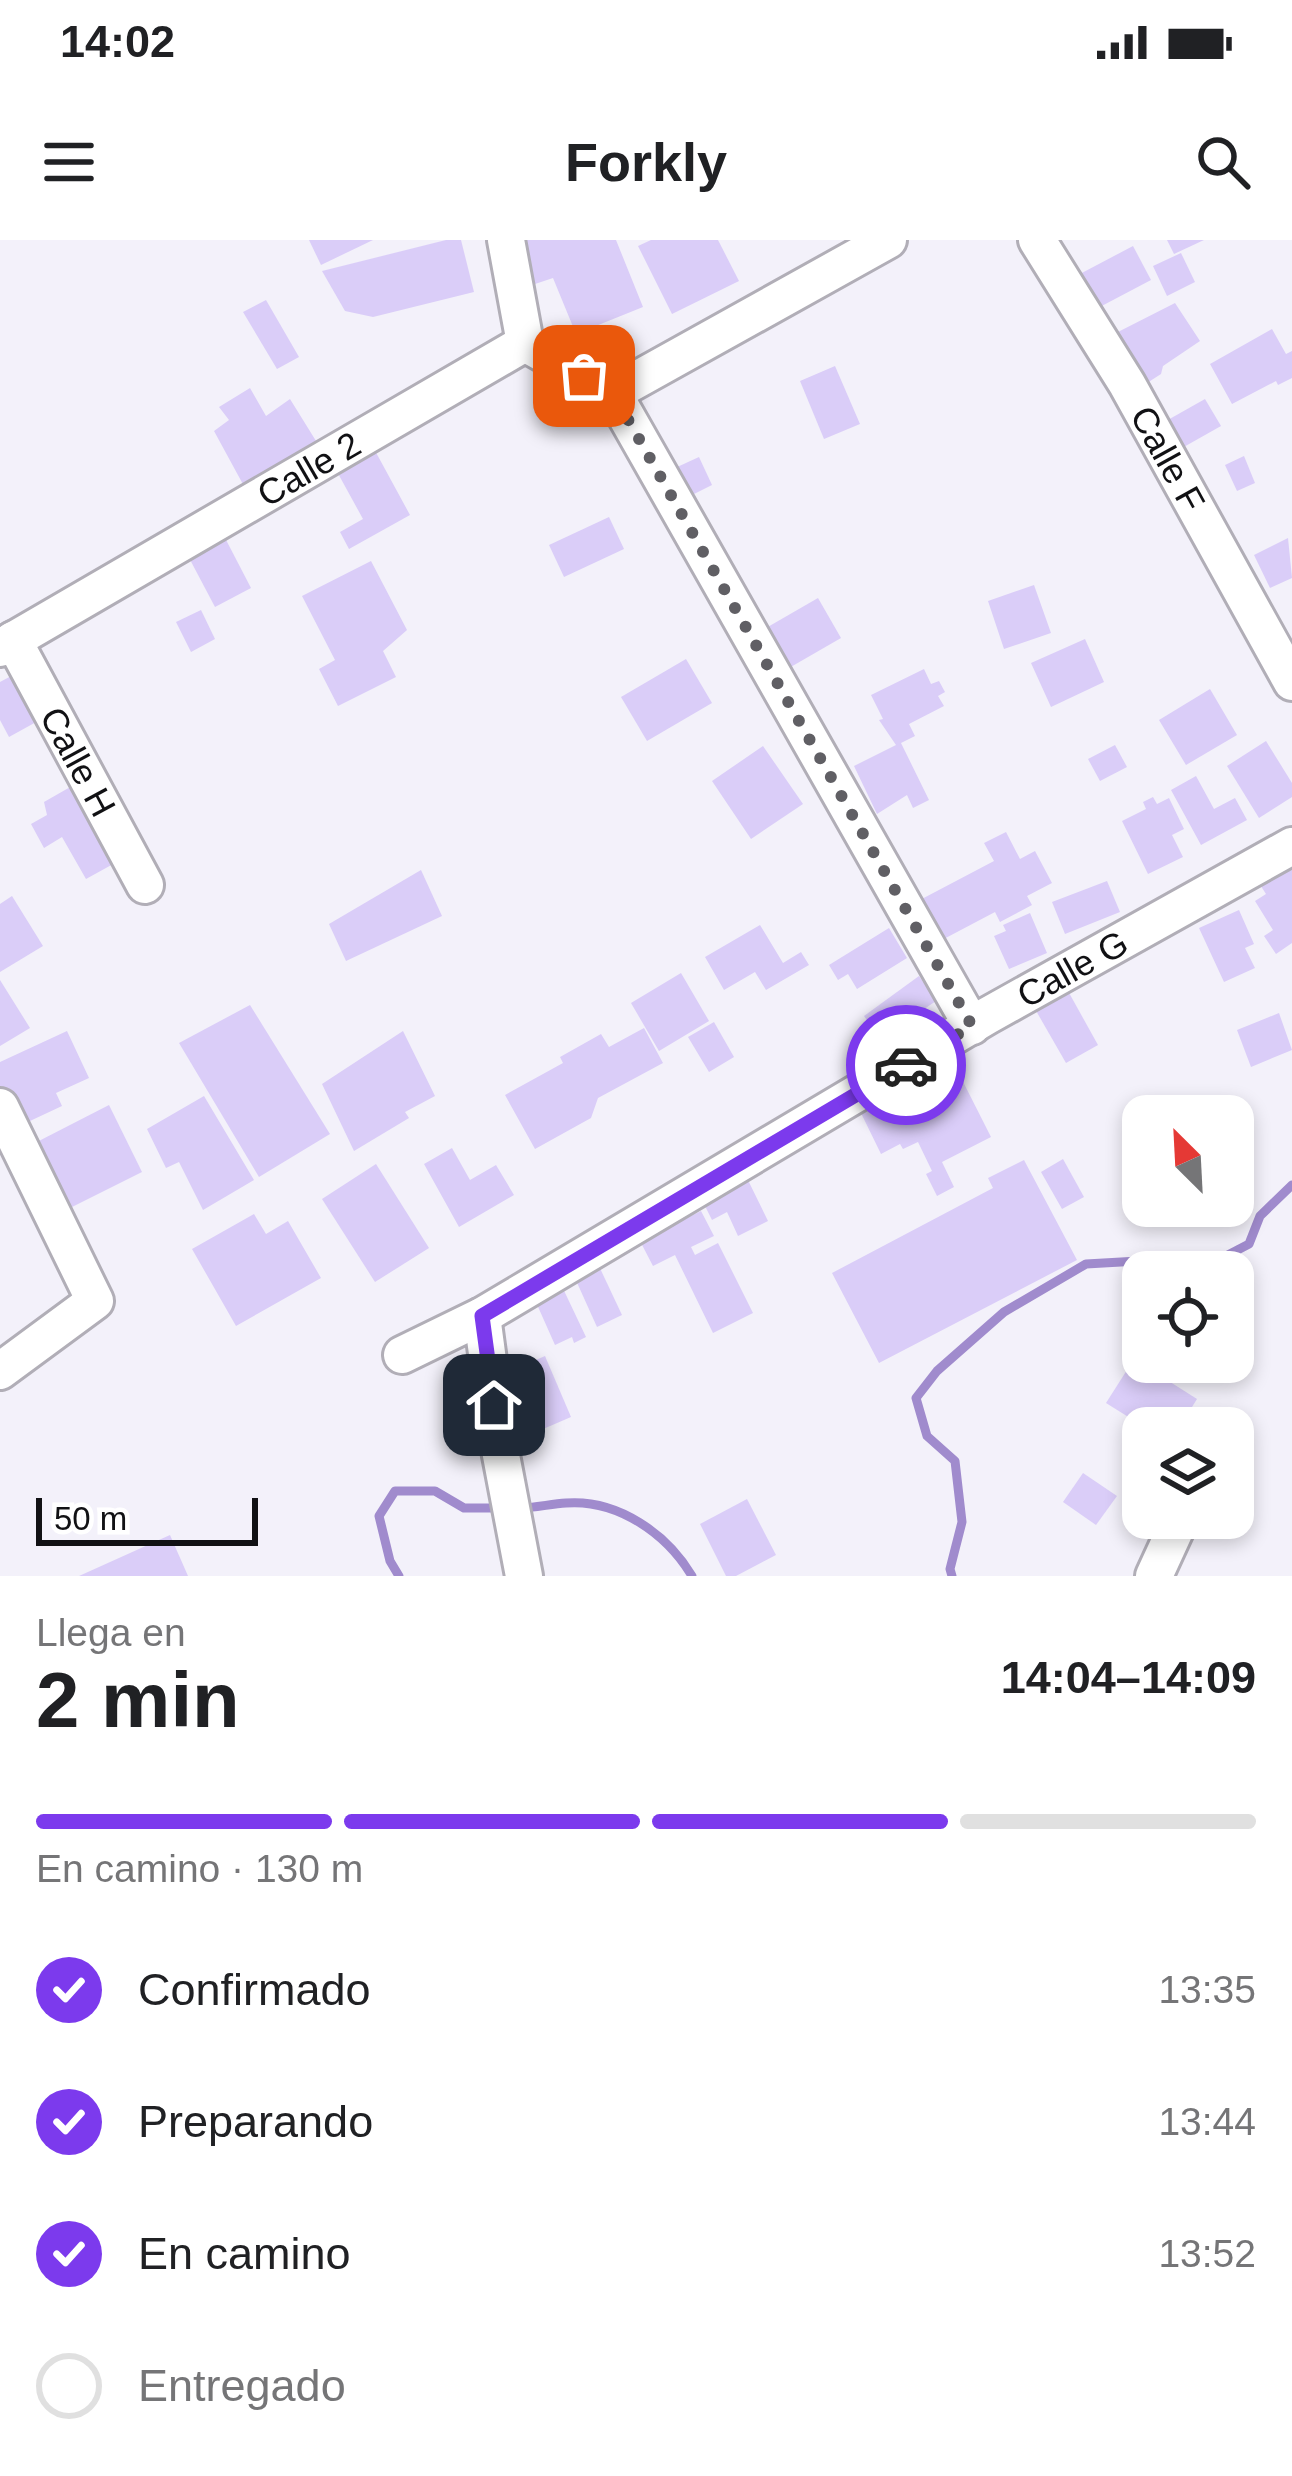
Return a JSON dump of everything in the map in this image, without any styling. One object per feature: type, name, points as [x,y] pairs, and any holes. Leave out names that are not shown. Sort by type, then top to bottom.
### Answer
[{"type":"street","points":[[506,240],[525,344],[613,393],[972,1026]]},
{"type":"street","points":[[613,393],[888,240]]},
{"type":"street","name":"Calle F","points":[[1037,240],[1127,384],[1292,682]]},
{"type":"street","name":"Calle 2","points":[[6,644],[525,344]]},
{"type":"street","name":"Calle H","points":[[6,644],[145,885]]},
{"type":"street","name":"Calle G","points":[[402,1355],[482,1316],[972,1026],[1292,846]]},
{"type":"street","points":[[0,1107],[94,1301],[0,1370]]},
{"type":"street","points":[[482,1316],[524,1576]]},
{"type":"street","points":[[1154,1576],[1172,1539]]},
{"type":"building","points":[[309,240],[373,240],[321,265]]},
{"type":"building","points":[[461,240],[474,292],[373,317],[345,311],[322,271]]},
{"type":"building","points":[[521,240],[616,240],[643,307],[576,334],[553,278],[535,284]]},
{"type":"building","points":[[651,240],[718,240],[739,281],[672,314],[638,246]]},
{"type":"building","points":[[1167,240],[1204,240],[1174,254]]},
{"type":"building","points":[[1133,246],[1151,280],[1096,309],[1078,275]]},
{"type":"building","points":[[1181,253],[1195,282],[1167,296],[1153,266]]},
{"type":"building","points":[[266,300],[299,357],[277,369],[243,312]]},
{"type":"building","points":[[1175,303],[1200,341],[1147,383],[1114,334]]},
{"type":"building","points":[[1272,329],[1286,354],[1292,351],[1292,378],[1278,385],[1276,381],[1232,404],[1210,364]]},
{"type":"building","points":[[835,366],[860,424],[824,439],[800,381]]},
{"type":"building","points":[[250,388],[266,416],[290,399],[321,449],[245,488],[214,431],[229,420],[219,407]]},
{"type":"building","points":[[1205,399],[1221,426],[1182,448],[1166,421]]},
{"type":"building","points":[[373,447],[410,515],[349,549],[340,532],[363,519],[335,468]]},
{"type":"building","points":[[1244,456],[1255,483],[1237,491],[1225,465]]},
{"type":"building","points":[[699,457],[712,485],[688,497],[675,468]]},
{"type":"building","points":[[609,517],[624,549],[564,577],[549,545]]},
{"type":"building","points":[[224,536],[251,588],[215,607],[187,554]]},
{"type":"building","points":[[1288,538],[1292,578],[1270,588],[1254,555]]},
{"type":"building","points":[[371,561],[407,630],[383,651],[396,677],[338,706],[319,669],[335,660],[302,596]]},
{"type":"building","points":[[1034,585],[1051,633],[1004,649],[988,601]]},
{"type":"building","points":[[818,598],[841,638],[789,668],[766,628]]},
{"type":"building","points":[[201,610],[215,639],[191,652],[176,622]]},
{"type":"building","points":[[1085,639],[1104,682],[1051,707],[1031,663]]},
{"type":"building","points":[[686,659],[712,703],[647,741],[621,697]]},
{"type":"building","points":[[924,669],[931,684],[939,681],[945,692],[938,696],[944,706],[909,724],[915,736],[901,743],[929,800],[913,808],[907,795],[877,814],[854,766],[896,745],[879,720],[883,719],[871,695]]},
{"type":"building","points":[[13,675],[38,721],[9,737],[0,720],[0,682]]},
{"type":"building","points":[[1210,689],[1237,735],[1186,765],[1159,720]]},
{"type":"building","points":[[1266,741],[1292,783],[1292,797],[1259,818],[1227,766]]},
{"type":"building","points":[[1115,745],[1127,767],[1100,781],[1088,759]]},
{"type":"building","points":[[763,746],[803,804],[751,839],[712,781]]},
{"type":"building","points":[[1196,776],[1214,809],[1235,798],[1247,820],[1201,845],[1171,790]]},
{"type":"building","points":[[72,786],[115,863],[86,879],[62,837],[44,848],[31,824],[47,815],[44,802]]},
{"type":"building","points":[[1153,797],[1157,804],[1169,798],[1184,829],[1172,835],[1183,857],[1148,874],[1122,821],[1146,809],[1143,802]]},
{"type":"building","points":[[1006,832],[1020,859],[1035,851],[1052,883],[1027,896],[1032,905],[1000,922],[995,912],[940,941],[918,901],[994,861],[984,843]]},
{"type":"building","points":[[1282,864],[1286,872],[1292,870],[1292,943],[1276,954],[1264,936],[1273,930],[1255,901],[1266,894],[1257,880]]},
{"type":"building","points":[[421,870],[442,916],[346,961],[329,924]]},
{"type":"building","points":[[1107,881],[1120,912],[1065,934],[1052,902]]},
{"type":"building","points":[[12,896],[43,946],[0,972],[0,904]]},
{"type":"building","points":[[1239,910],[1254,944],[1245,948],[1255,968],[1224,982],[1199,928]]},
{"type":"building","points":[[1030,913],[1047,953],[1009,969],[994,936],[1006,931],[1003,925]]},
{"type":"building","points":[[760,925],[783,963],[801,952],[809,965],[766,990],[755,972],[724,990],[705,957]]},
{"type":"building","points":[[889,928],[907,958],[857,989],[848,974],[838,980],[829,965]]},
{"type":"building","points":[[681,973],[709,1021],[659,1051],[631,1003]]},
{"type":"building","points":[[919,976],[936,1001],[905,1022],[913,1033],[889,1051],[864,1016]]},
{"type":"building","points":[[0,980],[30,1028],[0,1046]]},
{"type":"building","points":[[1068,991],[1098,1045],[1066,1063],[1035,1009]]},
{"type":"building","points":[[250,1005],[330,1134],[259,1177],[179,1043]]},
{"type":"building","points":[[1279,1013],[1292,1050],[1251,1067],[1237,1030]]},
{"type":"building","points":[[714,1022],[734,1057],[709,1072],[688,1037]]},
{"type":"building","points":[[644,1028],[663,1063],[598,1098],[591,1118],[535,1149],[505,1095],[563,1063],[560,1057],[601,1034],[609,1047]]},
{"type":"building","points":[[67,1031],[89,1078],[56,1093],[62,1106],[15,1128],[0,1096],[0,1062]]},
{"type":"building","points":[[403,1031],[435,1096],[405,1112],[409,1118],[354,1151],[322,1084]]},
{"type":"building","points":[[950,1056],[991,1137],[942,1162],[954,1187],[937,1196],[918,1142],[903,1149],[900,1144],[881,1154],[860,1111],[906,1087],[902,1080]]},
{"type":"building","points":[[204,1096],[254,1180],[203,1210],[179,1162],[166,1168],[147,1129]]},
{"type":"building","points":[[109,1105],[142,1172],[66,1210],[33,1144]]},
{"type":"building","points":[[452,1148],[470,1180],[496,1165],[514,1195],[459,1227],[424,1164]]},
{"type":"building","points":[[1063,1159],[1084,1197],[1062,1209],[1041,1172]]},
{"type":"building","points":[[1024,1160],[1077,1260],[879,1363],[832,1273],[993,1188],[988,1178]]},
{"type":"building","points":[[376,1164],[429,1248],[375,1282],[322,1199]]},
{"type":"building","points":[[744,1172],[768,1221],[738,1236],[727,1212],[712,1220],[699,1194]]},
{"type":"building","points":[[701,1211],[714,1236],[691,1247],[695,1255],[718,1243],[753,1313],[713,1333],[675,1255],[653,1266],[640,1241]]},
{"type":"building","points":[[254,1214],[266,1234],[288,1221],[321,1278],[236,1326],[192,1249]]},
{"type":"building","points":[[598,1264],[622,1315],[597,1327],[574,1276]]},
{"type":"building","points":[[558,1278],[586,1337],[555,1345],[531,1291]]},
{"type":"building","points":[[545,1356],[571,1417],[527,1436],[501,1375]]},
{"type":"building","points":[[1122,1378],[1122,1383],[1172,1383],[1197,1399],[1192,1407],[1122,1407],[1122,1413],[1106,1403]]},
{"type":"building","points":[[1083,1473],[1117,1496],[1096,1525],[1063,1502]]},
{"type":"building","points":[[747,1499],[776,1555],[736,1576],[726,1576],[700,1524]]},
{"type":"building","points":[[170,1535],[188,1576],[79,1576]]},
{"type":"waterway","points":[[952,1576],[962,1522],[955,1461],[927,1436],[916,1398],[937,1371],[1004,1312],[1086,1264],[1226,1256],[1249,1244],[1260,1216],[1292,1185]]},
{"type":"waterway","points":[[399,1576],[390,1561],[379,1516],[395,1491],[435,1491],[464,1508],[502,1508]]},
{"type":"waterway","points":[[519,1508],[585,1503],[622,1513],[655,1533],[692,1576]]},
{"type":"way so far","points":[[584,376],[613,393],[972,1026],[906,1065]]},
{"type":"route","points":[[494,1405],[482,1316],[906,1065]]}]
